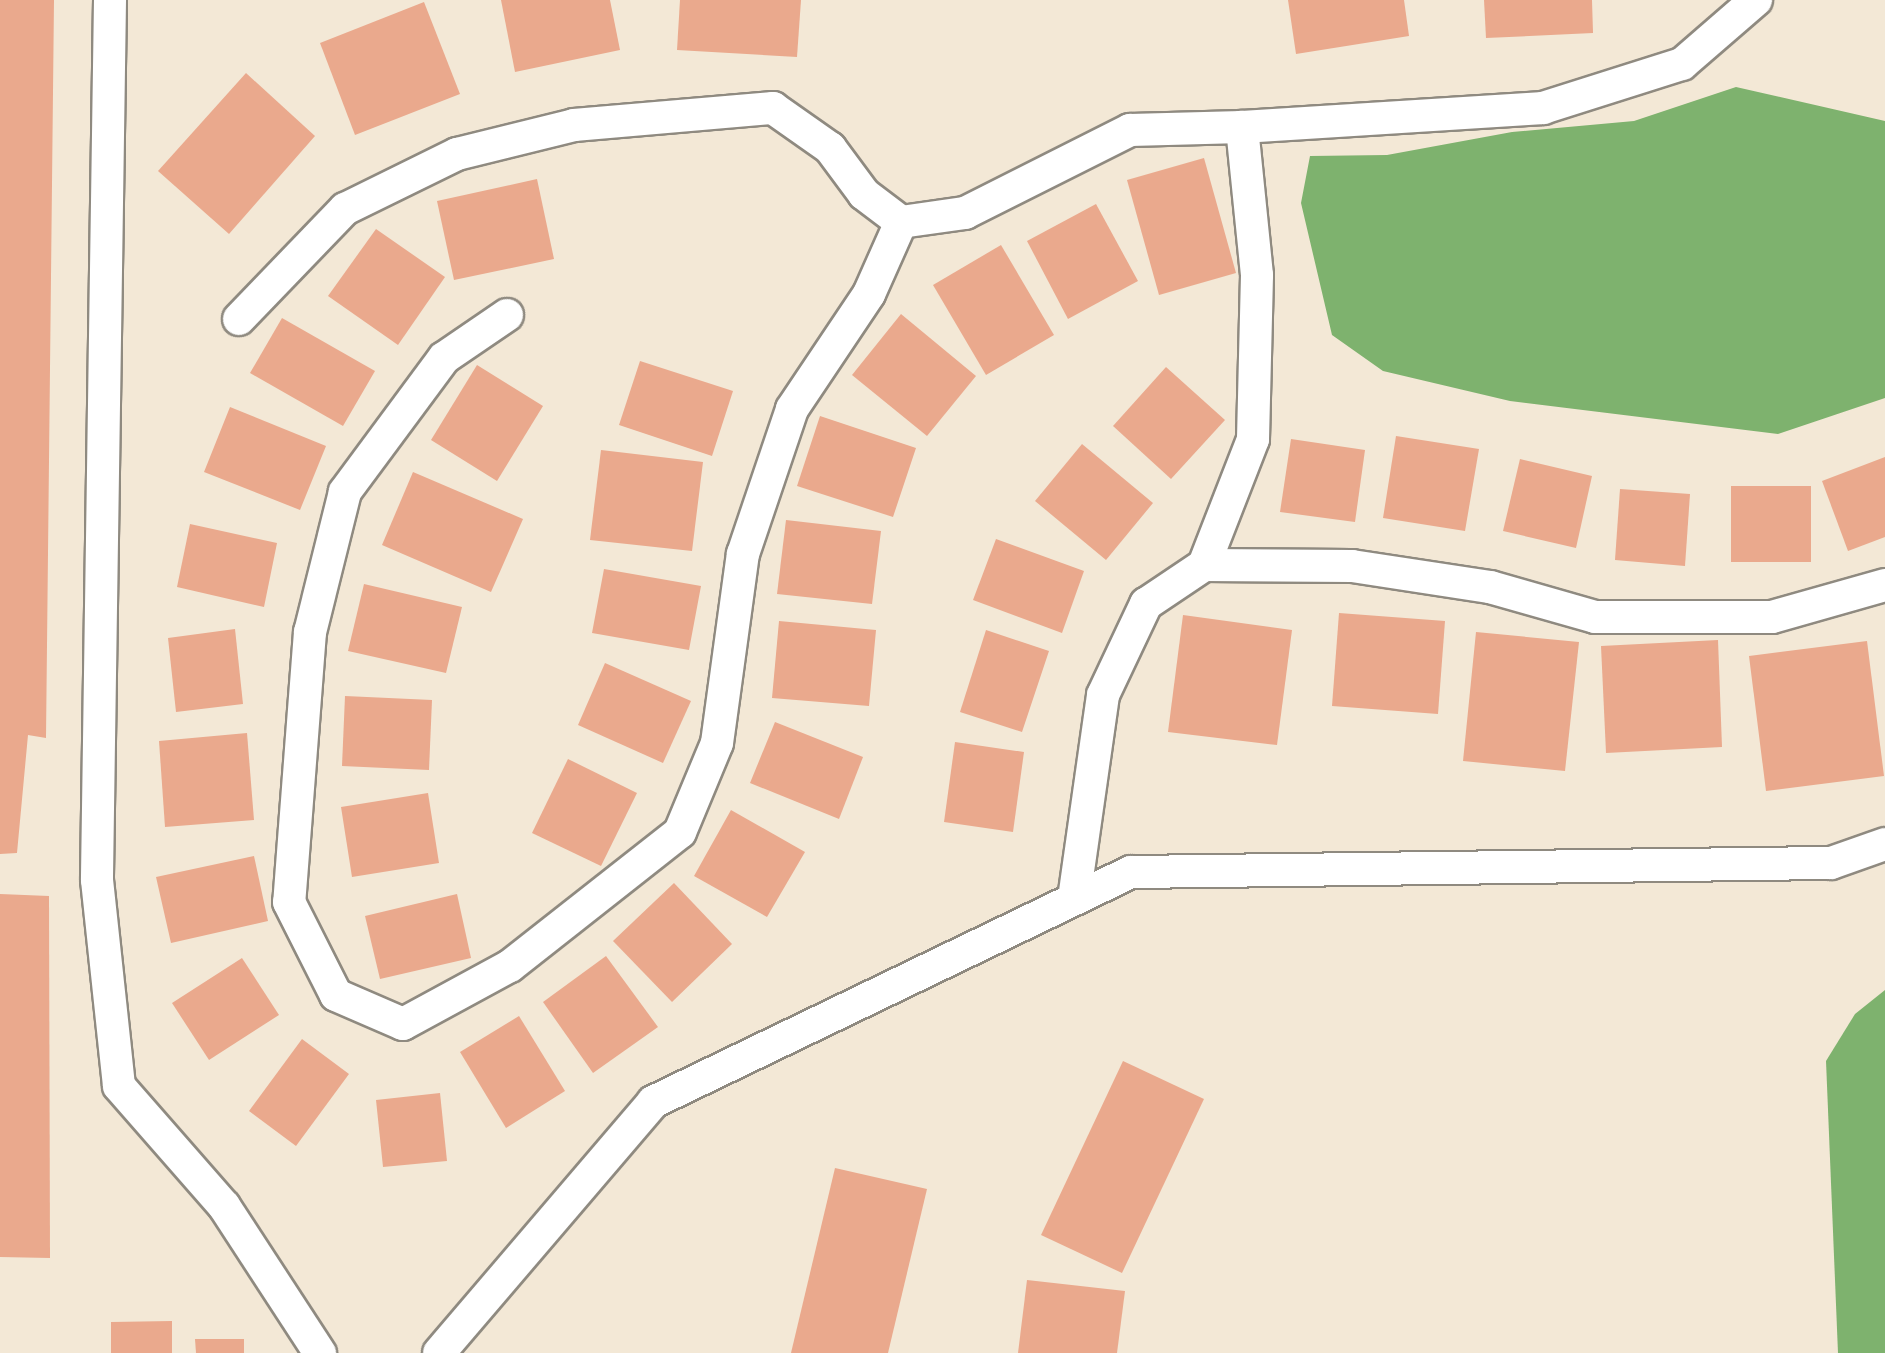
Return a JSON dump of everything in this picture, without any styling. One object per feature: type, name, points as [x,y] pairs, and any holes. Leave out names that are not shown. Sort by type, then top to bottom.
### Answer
[{"type":"street","points":[[110,0],[97,880],[119,1086],[224,1206],[320,1353]]},
{"type":"street","points":[[239,319],[345,209],[457,154],[574,125],[773,108],[830,148],[864,194],[901,222],[965,213],[1130,130],[1241,127],[1544,108],[1682,64],[1756,0]]},
{"type":"street","points":[[1204,565],[1253,439],[1257,275],[1241,127]]},
{"type":"street","points":[[507,314],[444,358],[345,492],[310,632],[289,902],[336,995],[403,1024],[510,966],[680,831],[717,743],[743,554],[792,409],[869,294],[901,222]]},
{"type":"street","points":[[1074,899],[1103,695],[1146,604],[1204,565],[1352,566],[1490,587],[1595,617],[1772,617],[1885,585]]},
{"type":"street","points":[[439,1353],[653,1102],[1130,872],[1831,863],[1885,844]]},
{"type":"green space","points":[[1736,87],[1885,121],[1885,398],[1778,434],[1510,401],[1383,371],[1332,335],[1301,203],[1310,156],[1387,155],[1512,132],[1634,121]]},
{"type":"green space","points":[[1885,990],[1885,1353],[1838,1353],[1826,1061],[1855,1014]]},
{"type":"building","points":[[0,0],[54,0],[46,738],[28,735],[17,853],[0,854]]},
{"type":"building","points":[[501,0],[610,0],[620,50],[515,72]]},
{"type":"building","points":[[680,0],[801,0],[797,57],[677,50]]},
{"type":"building","points":[[1288,0],[1404,0],[1409,36],[1296,54]]},
{"type":"building","points":[[1484,0],[1592,0],[1593,33],[1486,38]]},
{"type":"building","points":[[424,2],[460,94],[355,135],[320,43]]},
{"type":"building","points":[[246,73],[315,136],[229,234],[158,171]]},
{"type":"building","points":[[1204,158],[1236,273],[1159,295],[1127,180]]},
{"type":"building","points":[[537,179],[554,259],[454,280],[437,201]]},
{"type":"building","points":[[1096,204],[1138,281],[1068,319],[1027,241]]},
{"type":"building","points":[[376,229],[445,277],[398,345],[328,296]]},
{"type":"building","points":[[1001,245],[1054,335],[986,375],[933,285]]},
{"type":"building","points":[[901,314],[976,376],[927,436],[852,375]]},
{"type":"building","points":[[282,318],[375,371],[343,426],[250,373]]},
{"type":"building","points":[[640,361],[733,391],[712,456],[619,425]]},
{"type":"building","points":[[477,365],[543,406],[497,481],[431,440]]},
{"type":"building","points":[[1166,367],[1225,420],[1171,479],[1113,426]]},
{"type":"building","points":[[230,407],[326,446],[300,510],[204,472]]},
{"type":"building","points":[[820,416],[916,448],[893,517],[797,486]]},
{"type":"building","points":[[1396,436],[1479,449],[1465,531],[1383,518]]},
{"type":"building","points":[[1291,439],[1365,450],[1355,522],[1280,512]]},
{"type":"building","points":[[1082,444],[1153,503],[1106,560],[1035,501]]},
{"type":"building","points":[[601,450],[703,462],[692,551],[590,540]]},
{"type":"building","points":[[1885,457],[1885,537],[1848,551],[1822,481]]},
{"type":"building","points":[[1520,459],[1592,476],[1576,548],[1503,531]]},
{"type":"building","points":[[413,472],[523,519],[491,592],[382,545]]},
{"type":"building","points":[[1731,486],[1811,486],[1811,562],[1731,562]]},
{"type":"building","points":[[1620,489],[1690,494],[1685,566],[1615,560]]},
{"type":"building","points":[[786,520],[881,531],[872,604],[777,594]]},
{"type":"building","points":[[190,524],[277,543],[264,607],[177,587]]},
{"type":"building","points":[[996,539],[1084,571],[1062,633],[973,600]]},
{"type":"building","points":[[604,569],[701,586],[689,650],[592,633]]},
{"type":"building","points":[[364,584],[462,607],[446,673],[348,651]]},
{"type":"building","points":[[1339,613],[1445,621],[1438,714],[1332,706]]},
{"type":"building","points":[[1183,615],[1292,630],[1277,745],[1168,732]]},
{"type":"building","points":[[779,621],[876,630],[869,706],[772,698]]},
{"type":"building","points":[[235,629],[243,704],[176,712],[168,638]]},
{"type":"building","points":[[986,630],[1049,651],[1022,732],[960,712]]},
{"type":"building","points":[[1476,632],[1579,642],[1565,771],[1463,761]]},
{"type":"building","points":[[1718,640],[1722,747],[1606,753],[1601,646]]},
{"type":"building","points":[[1867,641],[1884,776],[1766,791],[1749,656]]},
{"type":"building","points":[[605,663],[691,701],[663,763],[578,725]]},
{"type":"building","points":[[345,696],[432,700],[429,770],[342,766]]},
{"type":"building","points":[[775,722],[863,757],[839,819],[750,783]]},
{"type":"building","points":[[247,733],[254,820],[165,827],[159,741]]},
{"type":"building","points":[[955,742],[1024,752],[1013,832],[944,822]]},
{"type":"building","points":[[568,759],[637,793],[601,866],[532,833]]},
{"type":"building","points":[[428,793],[439,863],[352,877],[341,807]]},
{"type":"building","points":[[731,810],[805,852],[767,917],[694,876]]},
{"type":"building","points":[[254,856],[268,921],[171,943],[156,877]]},
{"type":"building","points":[[674,883],[732,944],[672,1002],[613,941]]},
{"type":"building","points":[[0,894],[49,896],[50,1258],[0,1257]]},
{"type":"building","points":[[457,894],[471,958],[380,979],[365,916]]},
{"type":"building","points":[[606,956],[658,1027],[593,1073],[543,1002]]},
{"type":"building","points":[[242,958],[279,1015],[209,1060],[172,1003]]},
{"type":"building","points":[[519,1016],[565,1091],[506,1128],[460,1052]]},
{"type":"building","points":[[302,1039],[349,1074],[296,1146],[249,1111]]},
{"type":"building","points":[[1123,1061],[1204,1099],[1122,1273],[1041,1235]]},
{"type":"building","points":[[440,1093],[447,1161],[383,1167],[376,1100]]},
{"type":"building","points":[[835,1168],[927,1189],[888,1353],[791,1353]]},
{"type":"building","points":[[1027,1280],[1125,1291],[1117,1353],[1018,1353]]},
{"type":"building","points":[[172,1321],[172,1353],[111,1353],[111,1322]]},
{"type":"building","points":[[195,1339],[244,1339],[244,1353],[196,1353]]}]
